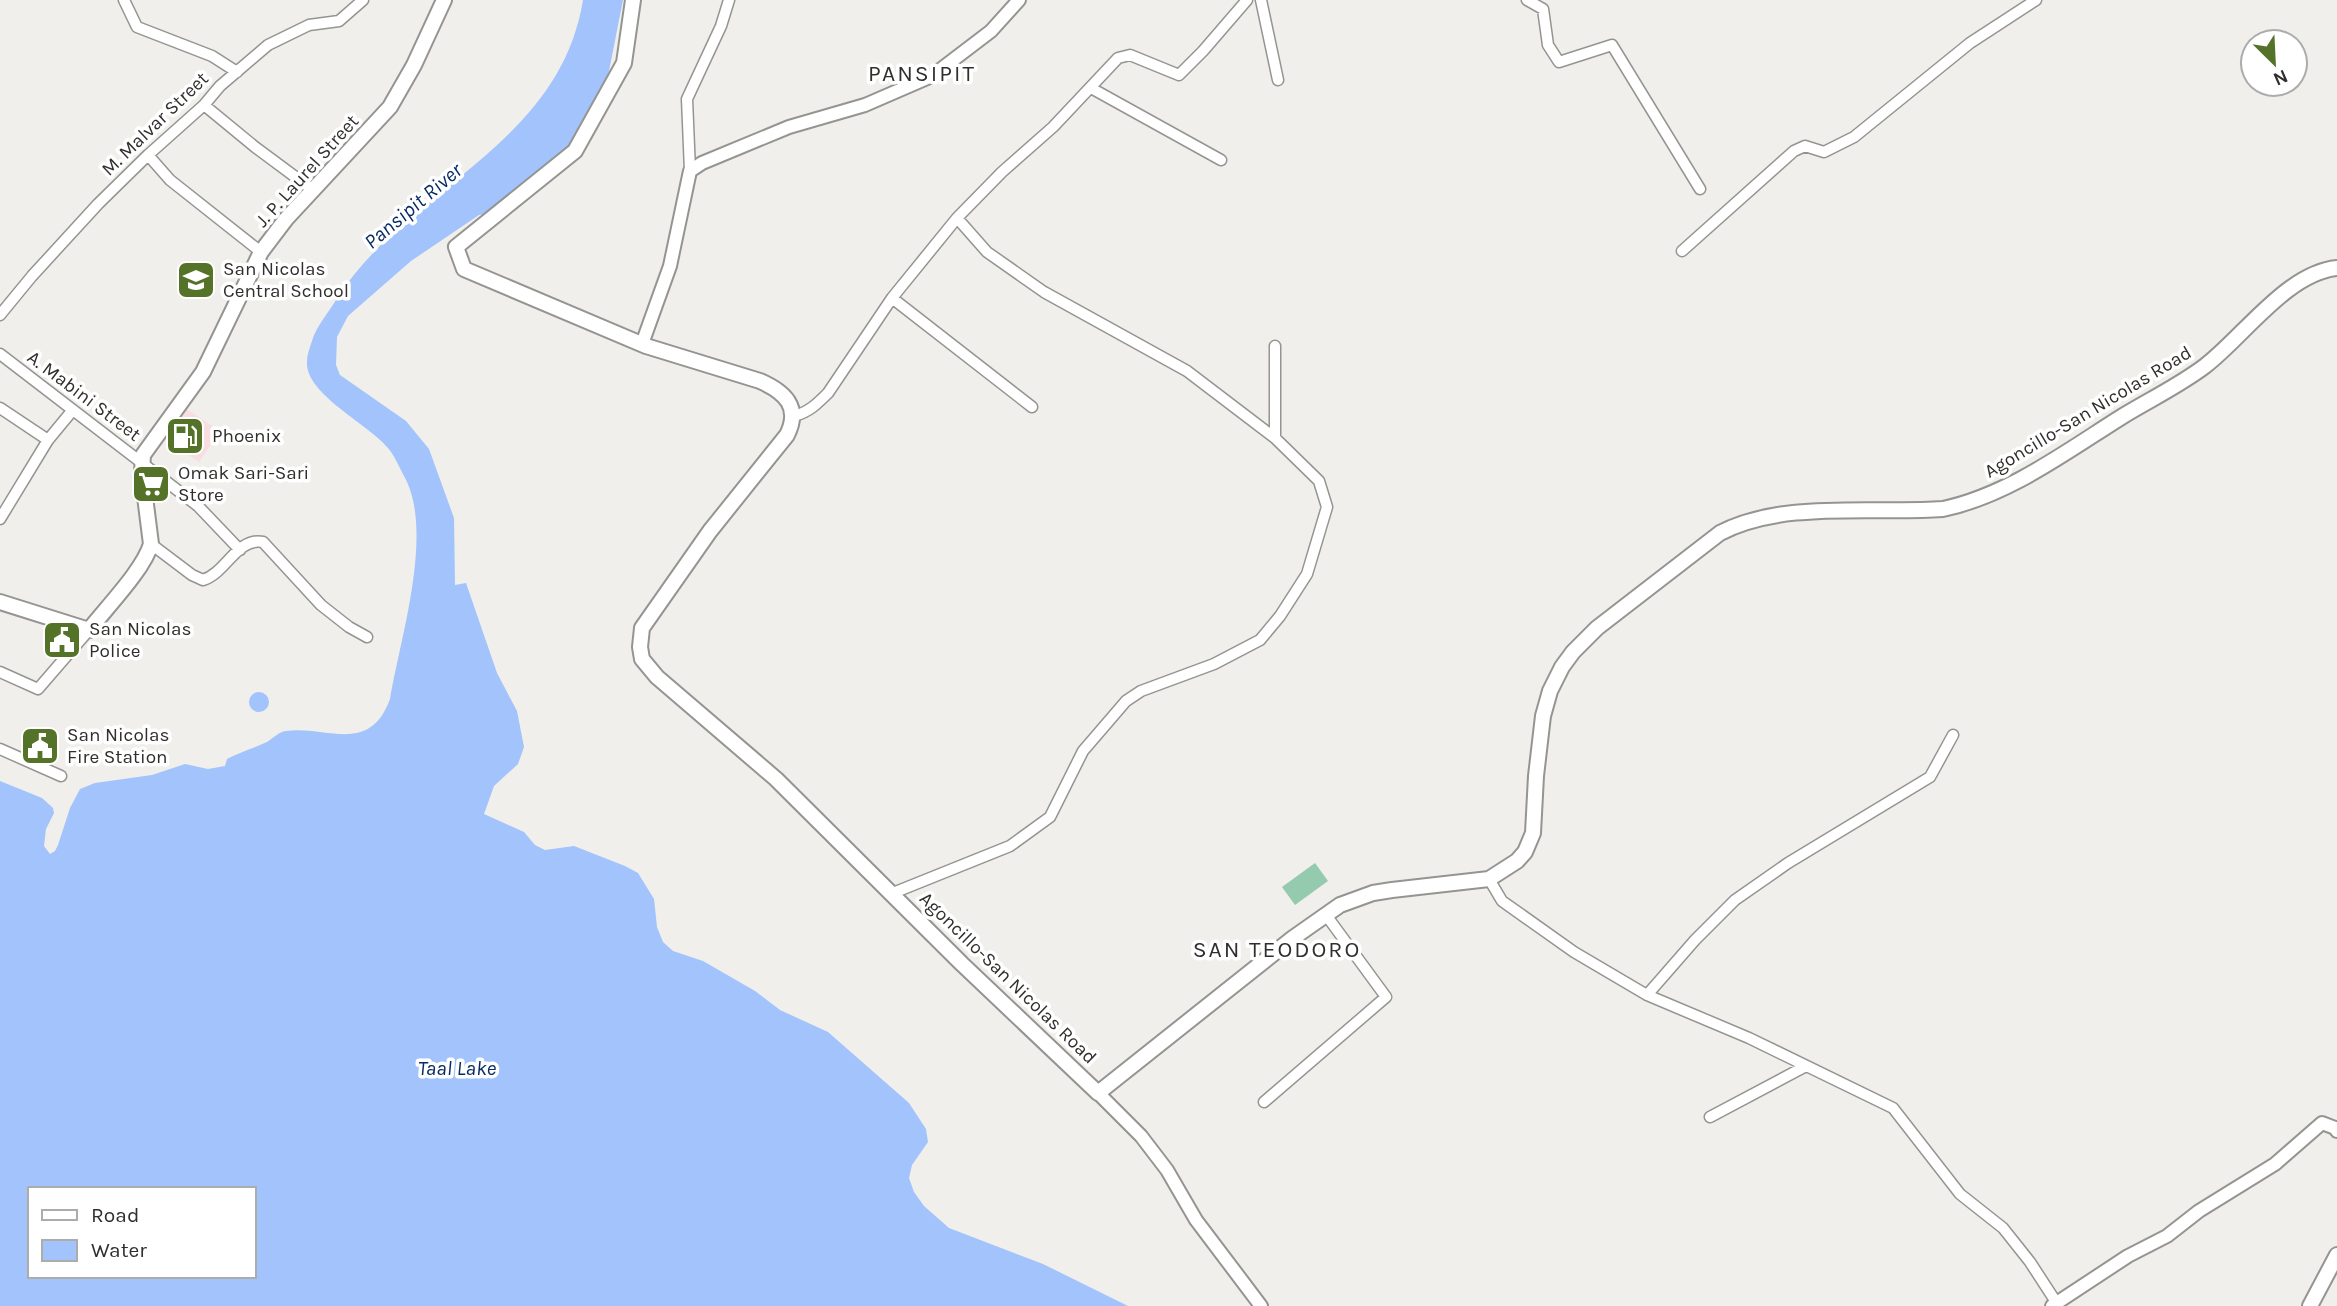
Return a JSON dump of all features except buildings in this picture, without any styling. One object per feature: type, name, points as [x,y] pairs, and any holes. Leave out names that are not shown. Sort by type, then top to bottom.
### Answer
[{"type":"main road","name":"J. P. Laurel Street","points":[[142,462],[144,455],[203,372],[261,252],[286,219],[390,107],[414,65],[444,0]]},
{"type":"main road","points":[[633,0],[624,63],[575,151],[456,247],[464,269],[642,344],[773,387],[788,401],[793,416]]},
{"type":"main road","name":"Agoncillo-San Nicolas Road","points":[[793,416],[792,426],[780,445],[710,531],[650,614],[640,636],[642,659],[657,677],[776,779],[962,964],[1098,1093],[1340,905],[1373,893],[1489,879],[1517,861],[1529,845],[1533,833],[1543,716],[1550,691],[1562,667],[1597,628],[1720,533],[1743,522],[1791,512],[1943,509],[1963,505],[2034,471],[2175,386],[2206,365],[2286,292],[2316,274],[2337,268]]},
{"type":"main road","points":[[0,602],[89,629],[140,565],[151,544],[142,462]]},
{"type":"main road","points":[[2310,1306],[2337,1255]]},
{"type":"street","points":[[124,0],[137,27],[212,56],[237,72]]},
{"type":"street","name":"M. Malvar Street","points":[[0,315],[64,240],[148,155],[268,45],[309,25],[340,21],[363,0]]},
{"type":"street","points":[[642,344],[670,266],[690,172],[687,99],[721,26],[729,0]]},
{"type":"street","points":[[793,416],[816,406],[828,393],[892,298],[957,218],[1002,172],[1053,127],[1118,58],[1130,55],[1179,75],[1247,0]]},
{"type":"street","points":[[1261,0],[1278,80]]},
{"type":"street","points":[[1527,0],[1544,4],[1548,45],[1559,62],[1612,45],[1700,189]]},
{"type":"street","points":[[1682,251],[1794,151],[1805,146],[1824,152],[1854,137],[1970,43],[2036,0]]},
{"type":"street","points":[[690,172],[702,163],[789,127],[865,105],[932,76],[991,31],[1017,1]]},
{"type":"street","points":[[1091,88],[1221,160]]},
{"type":"street","points":[[204,105],[313,190]]},
{"type":"street","points":[[148,155],[170,180],[261,252]]},
{"type":"street","points":[[893,893],[1010,846],[1050,817],[1083,751],[1126,701],[1141,691],[1214,664],[1260,640],[1307,574],[1327,507],[1319,481],[1275,438],[1187,371],[1044,292],[987,252],[957,218]]},
{"type":"street","points":[[892,298],[1032,407]]},
{"type":"street","points":[[1275,346],[1275,438]]},
{"type":"street","name":"A. Mabini Street","points":[[0,354],[198,506],[240,550]]},
{"type":"street","points":[[0,408],[48,440]]},
{"type":"street","points":[[0,519],[48,440],[72,411]]},
{"type":"street","points":[[151,544],[197,579],[203,580],[214,575],[240,550],[257,541],[263,542],[321,605],[367,637]]},
{"type":"street","points":[[0,672],[38,689],[89,629]]},
{"type":"street","points":[[1647,995],[1695,940],[1735,901],[1788,863],[1930,777],[1953,735]]},
{"type":"street","points":[[0,750],[61,776]]},
{"type":"street","points":[[1489,879],[1502,901],[1574,952],[1647,995],[1749,1038],[1893,1108],[1960,1194],[2003,1228],[2030,1262],[2054,1304],[2128,1256],[2167,1236],[2199,1211],[2274,1164],[2322,1123],[2337,1131]]},
{"type":"street","points":[[1264,1102],[1386,997],[1326,915]]},
{"type":"street","points":[[1710,1117],[1807,1066]]},
{"type":"street","points":[[1098,1093],[1141,1136],[1160,1161],[1196,1220],[1261,1306]]},
{"type":"shaded area","points":[[185,408],[220,431],[199,462],[164,439]]},
{"type":"green space","points":[[1315,863],[1328,881],[1295,905],[1282,887]]},
{"type":"water","name":"Taal Lake","points":[[583,0],[623,0],[609,71],[593,125],[568,159],[494,213],[479,215],[411,261],[348,316],[337,337],[336,365],[340,375],[406,421],[429,449],[454,518],[455,585],[466,583],[497,673],[517,711],[524,747],[518,764],[494,786],[484,814],[524,832],[535,845],[545,850],[574,846],[638,873],[654,899],[657,927],[663,942],[673,951],[703,961],[755,991],[780,1010],[828,1032],[909,1103],[926,1129],[928,1142],[912,1165],[909,1178],[914,1192],[924,1206],[949,1228],[1043,1264],[1128,1306],[0,1306],[0,781],[42,798],[53,808],[54,813],[46,829],[44,846],[50,854],[58,845],[70,808],[80,789],[95,783],[152,775],[185,764],[208,769],[225,766],[227,759],[283,732],[301,730],[358,733],[371,727],[381,716],[390,699],[412,586],[416,555],[413,499],[388,448],[316,386],[309,374],[309,351],[322,320],[366,261],[401,226],[513,130],[544,93],[568,50]]},
{"type":"water","points":[[259,692],[266,695],[269,702],[266,709],[259,712],[252,709],[249,702],[252,695]]},
{"type":"place","name":"San Nicolas Central School","points":[[196,280]]},
{"type":"place","name":"Phoenix","points":[[185,436]]},
{"type":"place","name":"Omak Sari-Sari Store","points":[[151,484]]},
{"type":"place","name":"San Nicolas Police","points":[[62,640]]},
{"type":"place","name":"San Nicolas Fire Station","points":[[40,746]]},
{"type":"district","name":"PANSIPIT","points":[[922,73]]},
{"type":"district","name":"SAN TEODORO","points":[[1277,949]]},
{"type":"water label","name":"Pansipit River","points":[[413,206]]}]
